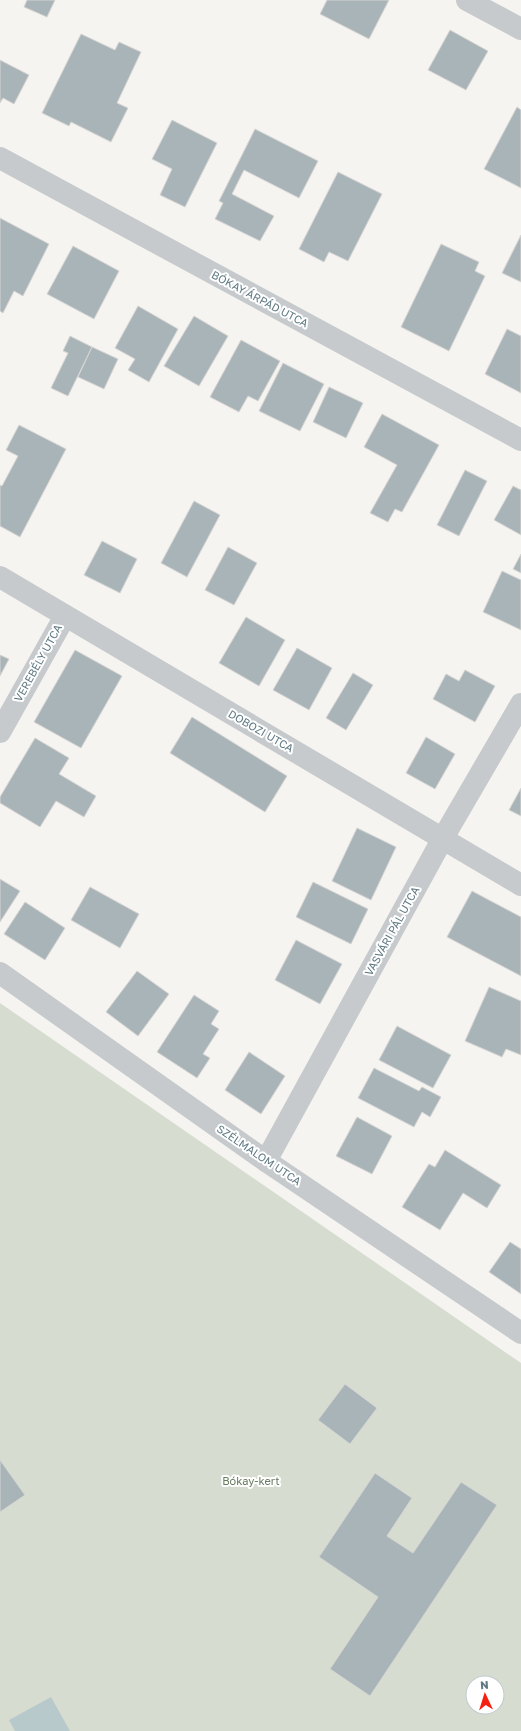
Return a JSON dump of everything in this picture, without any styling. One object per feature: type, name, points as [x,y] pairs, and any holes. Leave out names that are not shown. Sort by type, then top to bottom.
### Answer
[{"type":"street","points":[[467,0],[521,29]]},
{"type":"street","name":"BÓKAY ÁRPÁD UTCA","points":[[0,158],[521,440]]},
{"type":"street","name":"DOBOZI UTCA","points":[[0,577],[521,885]]},
{"type":"street","name":"VEREBÉLY UTCA","points":[[0,732],[65,616]]},
{"type":"street","name":"VASVÁRI PÁL UTCA","points":[[266,1161],[443,838],[521,704]]},
{"type":"street","name":"SZÉLMALOM UTCA","points":[[0,974],[266,1161],[521,1333]]},
{"type":"green space","name":"Bókay-kert","points":[[0,1003],[521,1363],[521,1731],[0,1731]]},
{"type":"shaded area","points":[[51,1697],[70,1731],[15,1731],[9,1720]]},
{"type":"building","points":[[27,0],[55,0],[47,17],[24,7]]},
{"type":"building","points":[[327,0],[389,0],[369,39],[320,14]]},
{"type":"building","points":[[450,30],[488,51],[466,90],[428,70]]},
{"type":"building","points":[[81,34],[115,50],[119,42],[141,52],[117,103],[128,108],[111,142],[71,122],[69,126],[42,113]]},
{"type":"building","points":[[0,60],[29,75],[14,104],[3,98],[0,103]]},
{"type":"building","points":[[517,107],[521,110],[521,188],[484,169]]},
{"type":"building","points":[[172,120],[217,143],[185,207],[160,195],[172,169],[152,159]]},
{"type":"building","points":[[255,129],[318,161],[299,198],[244,170],[232,194],[274,216],[260,241],[215,219],[223,203],[219,201]]},
{"type":"building","points":[[338,172],[382,194],[348,261],[329,252],[324,262],[299,249]]},
{"type":"building","points":[[0,218],[49,244],[23,296],[14,291],[3,313],[0,311]]},
{"type":"building","points":[[521,235],[521,282],[502,273]]},
{"type":"building","points":[[441,244],[479,262],[475,271],[485,276],[449,351],[401,327]]},
{"type":"building","points":[[73,246],[119,271],[94,319],[47,294]]},
{"type":"building","points":[[138,306],[178,329],[149,382],[128,370],[135,359],[115,348]]},
{"type":"building","points":[[194,316],[228,336],[199,386],[164,366]]},
{"type":"building","points":[[507,329],[521,336],[521,393],[485,374]]},
{"type":"building","points":[[70,336],[92,347],[68,396],[51,388],[68,353],[63,351]]},
{"type":"building","points":[[241,340],[280,361],[258,401],[248,396],[239,412],[210,397]]},
{"type":"building","points":[[92,347],[118,359],[104,389],[78,377]]},
{"type":"building","points":[[283,363],[324,384],[300,431],[259,411]]},
{"type":"building","points":[[329,387],[363,403],[346,438],[313,422]]},
{"type":"building","points":[[382,414],[439,445],[402,512],[395,509],[388,522],[370,513],[397,465],[364,447]]},
{"type":"building","points":[[19,425],[66,449],[20,537],[0,526],[0,485],[2,486],[18,456],[6,450]]},
{"type":"building","points":[[465,470],[487,481],[459,536],[437,525]]},
{"type":"building","points":[[513,486],[521,490],[521,535],[494,520]]},
{"type":"building","points":[[194,501],[220,515],[187,577],[161,563]]},
{"type":"building","points":[[102,541],[137,559],[120,593],[84,575]]},
{"type":"building","points":[[228,547],[257,563],[234,605],[205,590]]},
{"type":"building","points":[[521,554],[521,573],[513,569]]},
{"type":"building","points":[[502,571],[521,580],[521,630],[483,612]]},
{"type":"building","points":[[246,617],[285,640],[259,686],[219,663]]},
{"type":"building","points":[[297,648],[332,668],[309,710],[273,690]]},
{"type":"building","points":[[75,650],[122,676],[81,748],[34,722]]},
{"type":"building","points":[[0,655],[9,659],[0,676]]},
{"type":"building","points":[[465,670],[495,686],[475,722],[433,699],[446,674],[459,681]]},
{"type":"building","points":[[353,673],[373,685],[346,730],[326,718]]},
{"type":"building","points":[[192,717],[287,776],[265,812],[170,753]]},
{"type":"building","points":[[426,737],[455,754],[435,789],[406,773]]},
{"type":"building","points":[[35,738],[69,758],[59,774],[96,796],[84,817],[56,801],[40,827],[0,803],[0,797]]},
{"type":"building","points":[[521,788],[521,816],[509,810]]},
{"type":"building","points":[[357,828],[396,847],[371,900],[332,881]]},
{"type":"building","points":[[0,879],[20,891],[0,922]]},
{"type":"building","points":[[313,882],[368,909],[351,944],[296,917]]},
{"type":"building","points":[[90,887],[139,914],[120,948],[71,920]]},
{"type":"building","points":[[472,891],[521,917],[521,976],[447,937]]},
{"type":"building","points":[[25,902],[65,928],[45,960],[4,934]]},
{"type":"building","points":[[296,940],[342,964],[320,1004],[275,980]]},
{"type":"building","points":[[137,971],[169,994],[138,1036],[106,1012]]},
{"type":"building","points":[[489,987],[521,1001],[521,1055],[506,1049],[502,1057],[465,1041]]},
{"type":"building","points":[[194,995],[219,1011],[211,1024],[219,1029],[203,1054],[210,1058],[197,1078],[157,1052]]},
{"type":"building","points":[[397,1026],[451,1055],[433,1088],[379,1060]]},
{"type":"building","points":[[249,1052],[285,1076],[261,1114],[225,1090]]},
{"type":"building","points":[[374,1068],[419,1091],[422,1087],[441,1097],[430,1117],[422,1112],[414,1127],[358,1098]]},
{"type":"building","points":[[357,1117],[392,1136],[372,1174],[336,1156]]},
{"type":"building","points":[[445,1150],[501,1185],[487,1208],[463,1193],[440,1230],[402,1207],[429,1164],[435,1167]]},
{"type":"building","points":[[510,1242],[521,1249],[521,1294],[489,1272]]},
{"type":"building","points":[[345,1384],[377,1408],[350,1444],[318,1420]]},
{"type":"building","points":[[0,1460],[25,1495],[0,1512]]},
{"type":"building","points":[[375,1473],[412,1498],[387,1536],[413,1553],[461,1482],[497,1505],[370,1696],[330,1669],[378,1597],[319,1557]]}]
